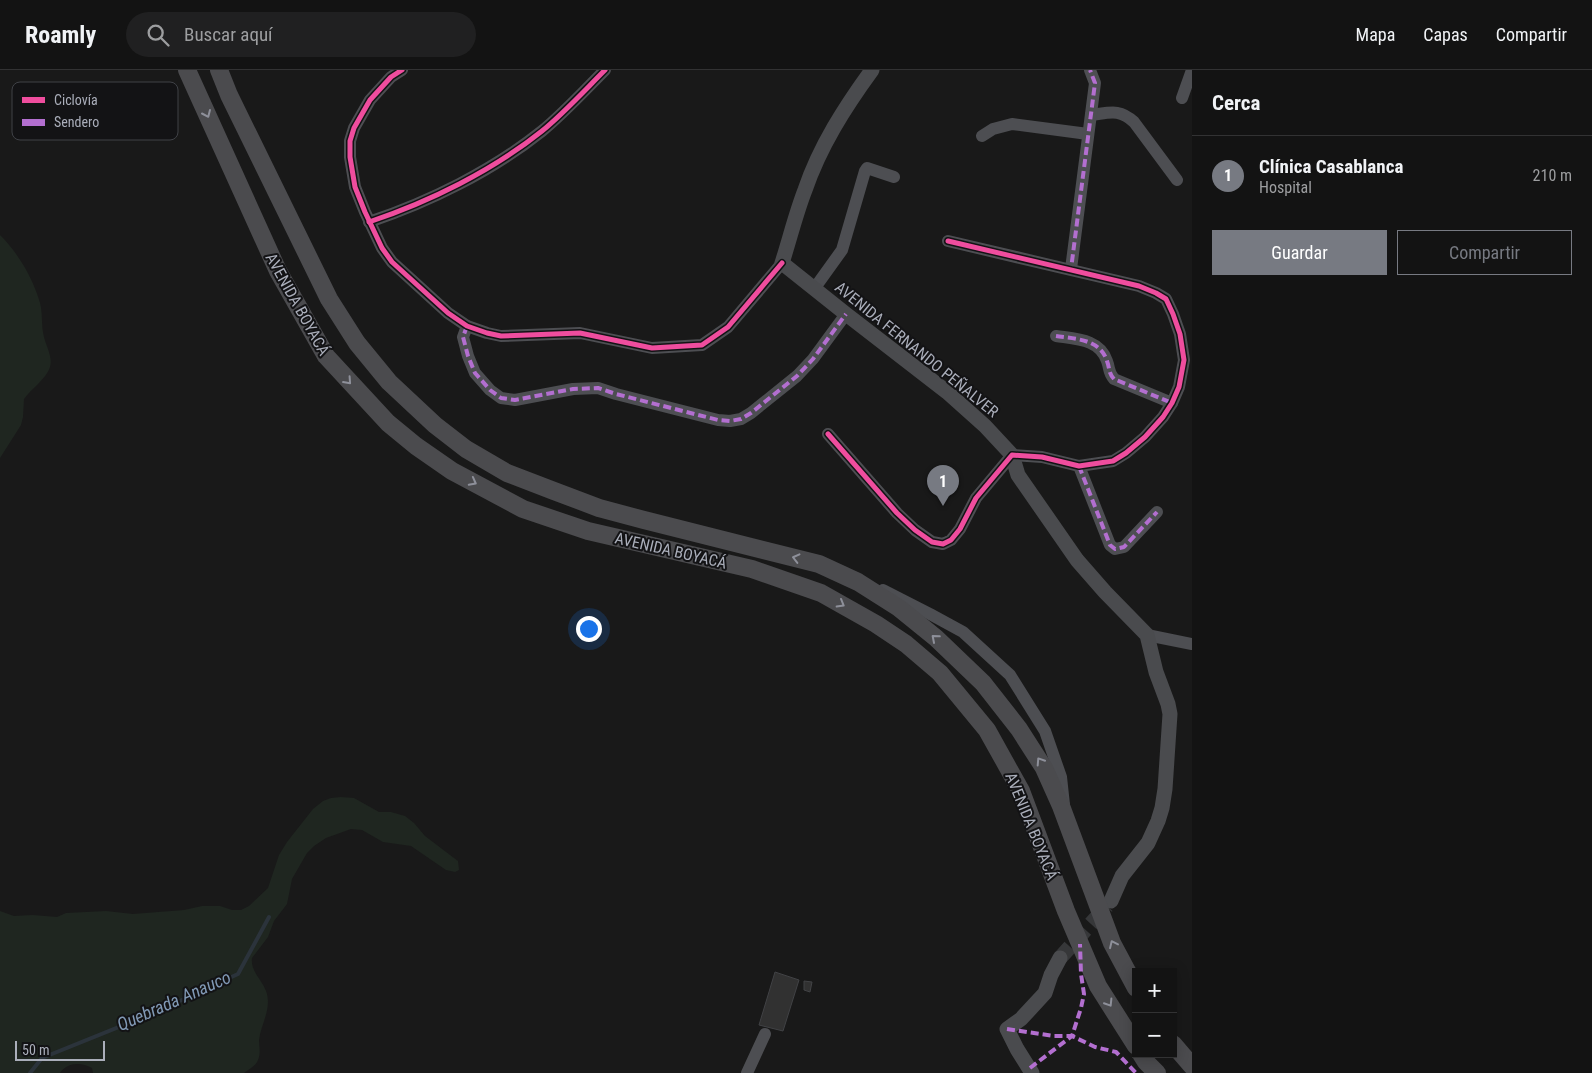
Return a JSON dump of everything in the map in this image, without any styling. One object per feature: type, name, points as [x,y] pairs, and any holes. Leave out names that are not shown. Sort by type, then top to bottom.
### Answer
[{"type":"highway","name":"AVENIDA BOYACÁ","points":[[186,70],[278,271],[326,356],[388,423],[416,446],[452,471],[523,509],[588,531],[752,569],[821,592],[884,629],[906,644],[940,673],[987,730],[1017,783],[1066,911],[1098,986],[1132,1040]]},
{"type":"highway","name":"AVENIDA BOYACÁ","points":[[218,70],[329,299],[357,343],[389,382],[435,425],[466,449],[506,473],[599,508],[818,564],[858,582],[899,608],[936,638],[983,683],[1019,729],[1044,768],[1066,820],[1112,943],[1132,980]]},
{"type":"highway","points":[[1177,1049],[1192,1066]]},
{"type":"highway","points":[[1144,1058],[1157,1073]]},
{"type":"main road","points":[[782,263],[805,189],[818,158],[849,101],[872,70]]},
{"type":"main road","name":"AVENIDA FERNANDO PEÑALVER","points":[[782,263],[947,392],[985,426],[1012,455],[1018,474],[1077,560],[1147,635]]},
{"type":"main road","points":[[1112,901],[1122,876],[1154,833],[1162,808],[1170,714],[1156,672],[1147,635]]},
{"type":"main road","points":[[1032,1073],[1007,1028],[1021,1019],[1045,994],[1050,974],[1060,958]]},
{"type":"street","points":[[402,70],[392,77],[370,100],[354,128],[350,140],[350,157],[355,187],[369,222],[382,248],[392,262],[448,313],[467,326],[487,334],[501,336],[580,333],[652,348],[702,345],[728,327],[782,263]]},
{"type":"street","points":[[369,222],[423,201],[458,184],[520,148],[544,130],[605,70]]},
{"type":"street","points":[[1071,269],[1095,82],[1090,70]]},
{"type":"street","points":[[1182,98],[1192,70]]},
{"type":"street","points":[[1091,115],[1119,112],[1126,114],[1177,180]]},
{"type":"street","points":[[982,136],[1012,124],[1088,134]]},
{"type":"street","points":[[814,289],[842,250],[864,171],[867,168],[894,177]]},
{"type":"street","points":[[828,434],[897,513],[915,530],[932,542],[943,544],[951,540],[960,529],[976,498],[1012,455],[1042,457],[1079,466],[1113,460],[1126,453],[1145,437],[1163,417],[1172,403],[1179,387],[1184,360],[1180,334],[1174,314],[1166,300],[1156,293],[1139,286],[948,240]]},
{"type":"street","points":[[467,326],[464,337],[468,356],[475,373],[490,390],[501,398],[515,400],[573,388],[598,388],[662,406],[718,420],[730,421],[741,419],[751,413],[801,371],[846,314]]},
{"type":"street","points":[[1056,336],[1084,340],[1096,346],[1104,354],[1108,363],[1109,373],[1114,379],[1172,403]]},
{"type":"street","points":[[1079,466],[1110,545],[1115,548],[1124,547],[1157,512]]},
{"type":"street","points":[[858,582],[897,597],[963,632],[1010,675],[1045,731],[1061,777],[1066,820]]},
{"type":"street","points":[[1147,635],[1192,644]]},
{"type":"street","points":[[747,1073],[765,1034]]},
{"type":"shaded area","points":[[0,235],[24,266],[37,294],[41,307],[43,333],[51,363],[46,375],[24,399],[21,425],[0,458]]},
{"type":"shaded area","points":[[341,797],[354,798],[379,812],[391,812],[405,816],[425,836],[458,861],[459,870],[455,872],[446,870],[411,846],[383,842],[362,830],[351,829],[326,838],[314,846],[307,853],[292,879],[287,904],[274,921],[268,937],[252,958],[253,968],[267,994],[268,1006],[260,1034],[259,1057],[252,1067],[244,1073],[93,1073],[92,1068],[74,1064],[66,1067],[60,1073],[0,1073],[0,911],[14,916],[57,917],[66,913],[106,911],[133,914],[184,910],[202,906],[220,906],[232,910],[241,910],[249,906],[268,888],[279,855],[313,809],[323,801]]},
{"type":"building","points":[[775,972],[799,980],[783,1031],[759,1025]]},
{"type":"building","points":[[804,981],[812,982],[810,992],[804,990]]},
{"type":"waterway","name":"Quebrada Anauco","points":[[30,1073],[42,1058],[156,1012],[238,974],[269,917]]},
{"type":"tunnel","points":[[1060,958],[1107,906]]},
{"type":"marked path","points":[[1066,268],[1071,269],[1095,83],[1090,70]]},
{"type":"marked path","points":[[467,326],[463,337],[475,373],[490,390],[501,398],[515,400],[573,389],[598,388],[718,420],[730,421],[741,419],[751,413],[797,376],[813,359],[846,314]]},
{"type":"marked path","points":[[1056,336],[1079,339],[1093,344],[1104,354],[1114,379],[1172,403]]},
{"type":"marked path","points":[[1079,466],[1110,545],[1115,549],[1124,547],[1157,512]]},
{"type":"marked path","points":[[1007,1029],[1054,1036],[1072,1036],[1084,994],[1080,944]]},
{"type":"marked path","points":[[1030,1068],[1072,1036],[1095,1047],[1116,1052],[1136,1073]]},
{"type":"cycle path","points":[[402,70],[391,77],[370,100],[354,128],[350,141],[350,157],[355,187],[382,248],[392,262],[448,313],[467,326],[501,336],[580,333],[652,348],[702,345],[728,327],[782,263]]},
{"type":"cycle path","points":[[369,222],[437,195],[481,172],[523,146],[574,102],[605,70]]},
{"type":"cycle path","points":[[828,434],[897,513],[915,530],[932,542],[943,544],[951,540],[960,529],[976,498],[1012,455],[1042,457],[1079,466],[1113,461],[1145,437],[1163,417],[1172,403],[1179,387],[1184,360],[1180,334],[1166,299],[1139,286],[948,241]]},
{"type":"place","name":"Clínica Casablanca","points":[[943,506]]}]
